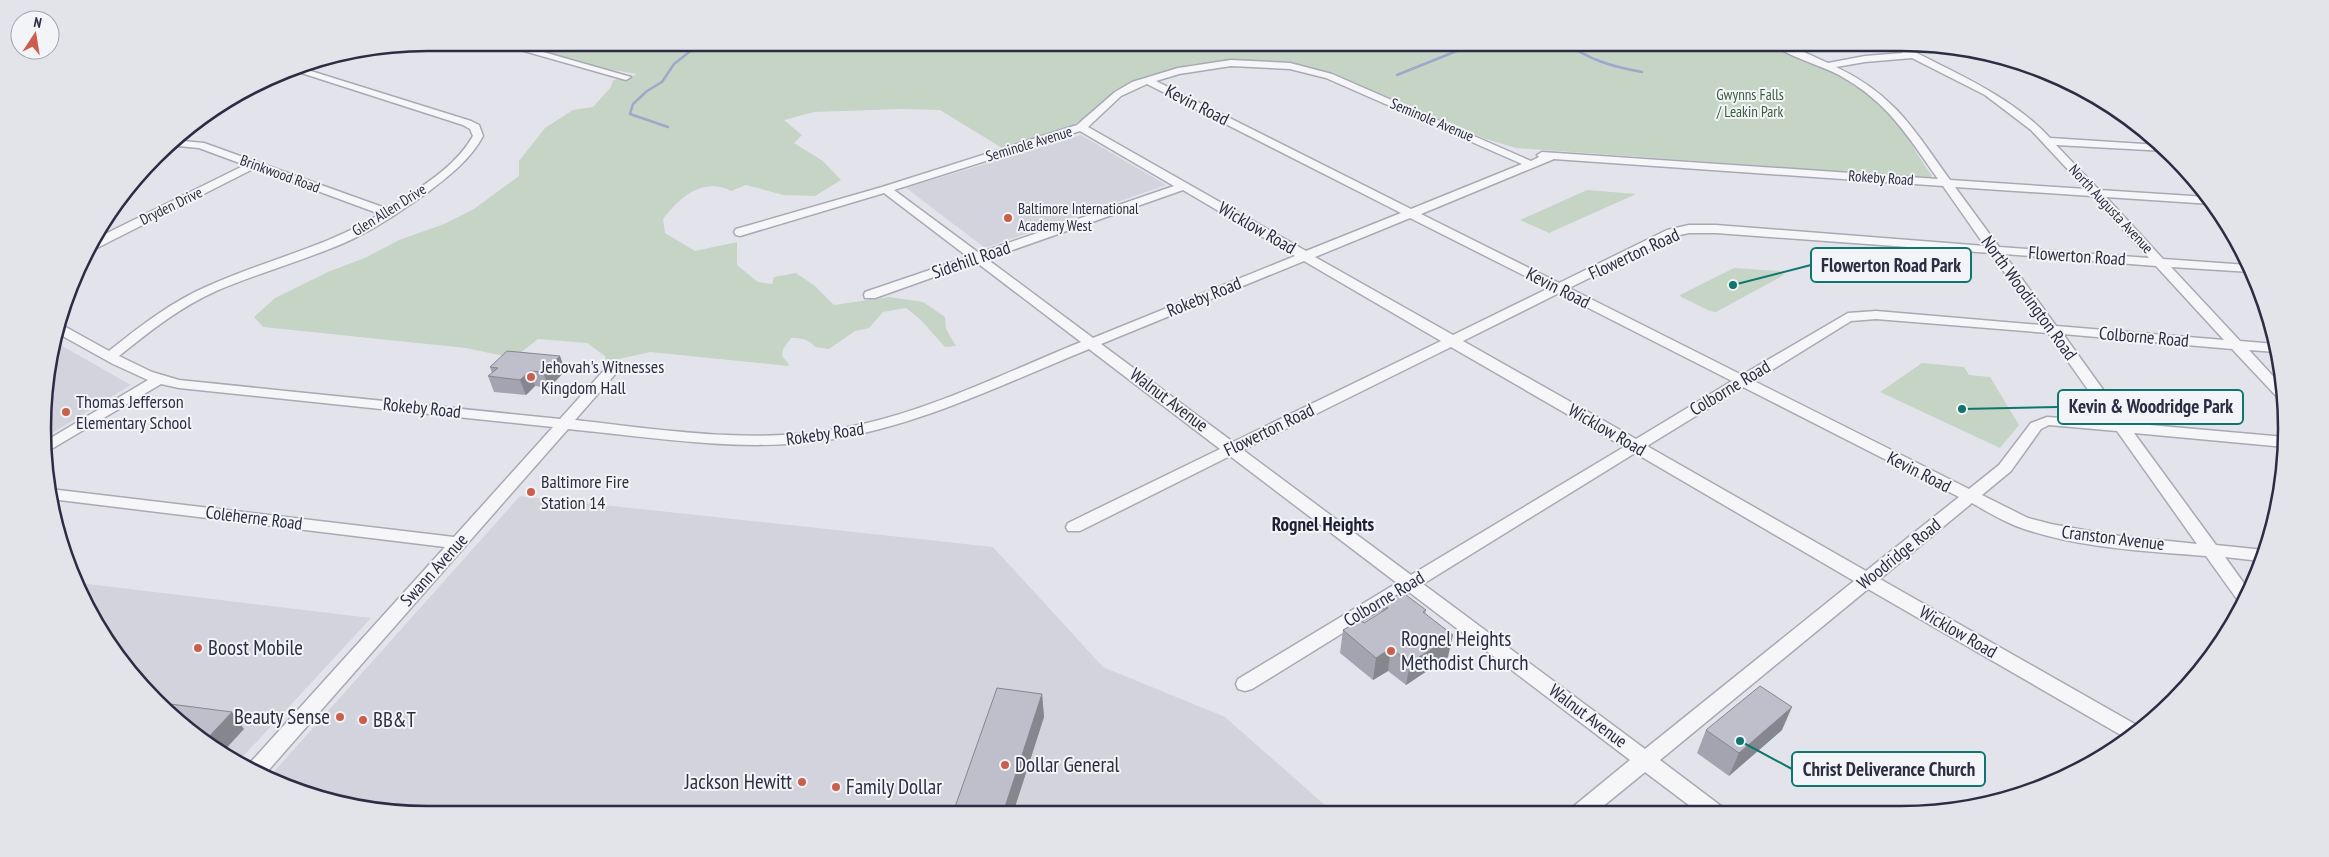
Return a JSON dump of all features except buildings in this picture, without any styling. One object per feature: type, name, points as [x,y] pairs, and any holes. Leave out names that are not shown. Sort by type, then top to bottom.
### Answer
[{"type":"street","points":[[529,51],[626,77]]},
{"type":"street","name":"North Woodington Road","points":[[1794,51],[1862,85],[1884,101],[1896,114],[2240,592]]},
{"type":"street","points":[[1906,51],[1912,55]]},
{"type":"street","points":[[1826,66],[1865,58],[1912,55]]},
{"type":"street","name":"North Augusta Avenue","points":[[1912,55],[1954,74],[1988,93],[2016,112],[2049,141],[2276,387]]},
{"type":"street","name":"Seminole Avenue","points":[[740,232],[886,189],[1081,127],[1118,94],[1147,80],[1178,71],[1224,63],[1246,62],[1290,66],[1329,76],[1485,142],[1530,164]]},
{"type":"street","name":"Glen Allen Drive","points":[[110,356],[142,331],[185,302],[237,278],[330,245],[389,213],[448,170],[475,142],[478,136],[475,127],[305,72]]},
{"type":"street","name":"Kevin Road","points":[[1147,80],[1969,497]]},
{"type":"street","name":"Wicklow Road","points":[[1081,127],[2127,730]]},
{"type":"street","points":[[2049,141],[2151,147]]},
{"type":"street","name":"Rokeby Road","points":[[1485,142],[1515,151],[1552,156],[2201,200]]},
{"type":"street","name":"Brinkwood Road","points":[[181,144],[200,145],[389,213]]},
{"type":"street","name":"Rokeby Road","points":[[64,331],[140,374],[158,380],[738,441],[774,442],[837,435],[900,420],[1552,156]]},
{"type":"street","name":"Dryden Drive","points":[[102,241],[253,165]]},
{"type":"street","name":"Sidehill Road","points":[[870,295],[1184,186]]},
{"type":"street","name":"Walnut Avenue","points":[[886,189],[1706,806]]},
{"type":"street","name":"Flowerton Road","points":[[1074,527],[1558,288],[1672,233],[1689,229],[1716,229],[2242,268]]},
{"type":"street","name":"Colborne Road","points":[[1245,684],[1741,381],[1854,315],[2269,347]]},
{"type":"street","name":"Swann Avenue","points":[[260,766],[611,371]]},
{"type":"street","points":[[52,444],[158,380]]},
{"type":"street","name":"Woodridge Road","points":[[1588,806],[2005,468],[2040,423],[2058,421],[2277,441]]},
{"type":"street","name":"Coleherne Road","points":[[57,495],[459,543]]},
{"type":"street","name":"Cranston Avenue","points":[[1969,497],[2022,522],[2054,531],[2096,538],[2256,554]]},
{"type":"shaded area","name":"Baltimore International Academy West","points":[[1081,135],[1166,185],[985,248],[906,188]]},
{"type":"shaded area","name":"Thomas Jefferson Elementary School","points":[[61,345],[131,385],[51,434],[54,379]]},
{"type":"shaded area","points":[[520,496],[993,547],[1103,667],[1225,717],[1326,806],[428,806],[379,803],[355,799],[307,786],[273,772]]},
{"type":"shaded area","points":[[85,584],[371,618],[243,757],[199,728],[145,677],[115,638]]},
{"type":"green space","name":"Gwynns Falls / Leakin Park","points":[[538,51],[1786,51],[1825,68],[1853,83],[1878,102],[1893,118],[1932,176],[1931,178],[1516,148],[1486,139],[1325,71],[1292,63],[1244,60],[1193,64],[1138,79],[1115,90],[1087,116],[1073,125],[1002,148],[940,110],[901,109],[814,112],[784,120],[802,135],[794,143],[823,161],[841,180],[815,196],[783,195],[746,185],[731,191],[711,186],[702,188],[685,197],[663,219],[665,233],[695,251],[737,242],[737,265],[758,282],[772,284],[774,277],[796,273],[815,286],[834,305],[889,297],[923,302],[945,317],[946,329],[956,346],[945,347],[920,319],[906,308],[883,312],[869,328],[855,331],[829,349],[815,347],[804,339],[791,338],[783,349],[782,356],[789,364],[788,366],[650,352],[606,362],[605,356],[587,343],[538,339],[514,358],[466,348],[263,327],[254,317],[275,298],[328,272],[367,257],[399,240],[444,224],[474,209],[519,176],[519,161],[545,128],[573,110],[593,107],[611,87],[613,80],[629,78],[637,74],[607,69]]},
{"type":"green space","points":[[1587,190],[1636,194],[1549,233],[1520,220]]},
{"type":"green space","points":[[1734,268],[1779,271],[1784,275],[1716,312],[1681,297],[1680,295]]},
{"type":"green space","points":[[1922,363],[1964,367],[1969,375],[1990,377],[2019,425],[2000,448],[1880,392]]},
{"type":"waterway","points":[[668,127],[630,114],[633,104],[647,91],[662,82],[674,64],[691,51]]},
{"type":"waterway","points":[[1397,75],[1457,51]]},
{"type":"waterway","points":[[1579,51],[1601,62],[1642,72]]},
{"type":"place","name":"Baltimore International Academy West","points":[[1008,218]]},
{"type":"place","name":"Flowerton Road Park","points":[[1733,285]]},
{"type":"place","name":"Jehovah's Witnesses Kingdom Hall","points":[[531,377]]},
{"type":"place","name":"Kevin & Woodridge Park","points":[[1962,409]]},
{"type":"place","name":"Thomas Jefferson Elementary School","points":[[66,412]]},
{"type":"place","name":"Baltimore Fire Station 14","points":[[531,492]]},
{"type":"place","name":"Boost Mobile","points":[[198,648]]},
{"type":"place","name":"Rognel Heights Methodist Church","points":[[1391,651]]},
{"type":"place","name":"Beauty Sense","points":[[340,717]]},
{"type":"place","name":"BB&T","points":[[363,720]]},
{"type":"place","name":"Christ Deliverance Church","points":[[1740,741]]},
{"type":"place","name":"Dollar General","points":[[1005,765]]},
{"type":"place","name":"Jackson Hewitt","points":[[802,782]]},
{"type":"place","name":"Family Dollar","points":[[836,787]]},
{"type":"district","name":"Rognel Heights","points":[[1323,524]]}]
